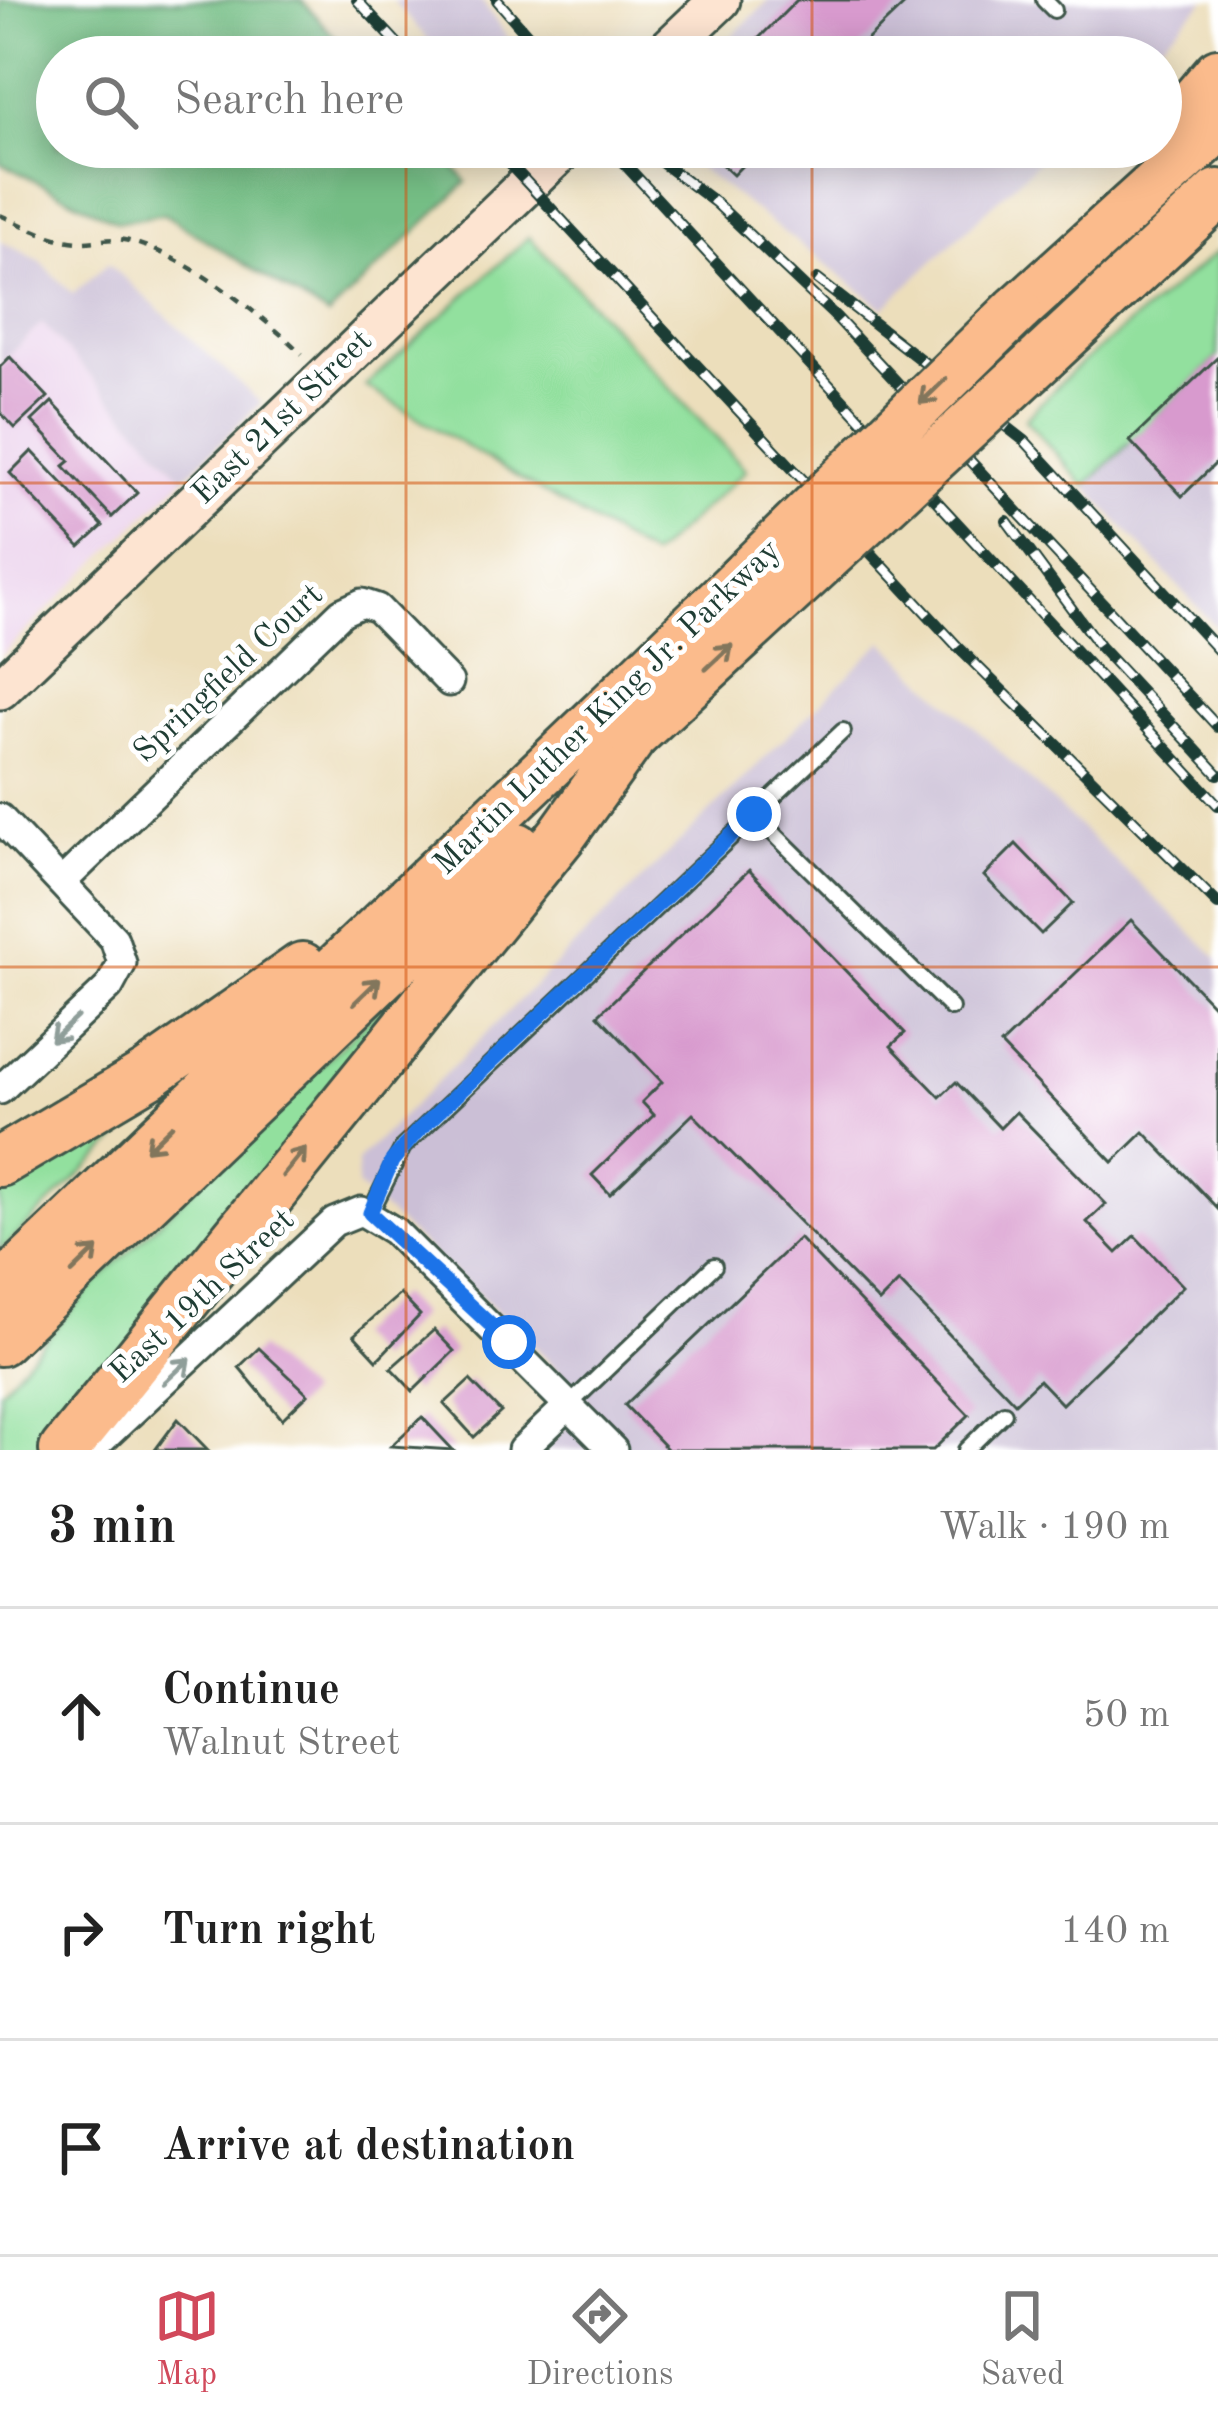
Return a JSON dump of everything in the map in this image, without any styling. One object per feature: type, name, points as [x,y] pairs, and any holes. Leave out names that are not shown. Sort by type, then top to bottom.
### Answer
[{"type":"highway","points":[[1182,115],[1218,73]]},
{"type":"highway","name":"Martin Luther King Jr. Parkway","points":[[1182,161],[1218,128]]},
{"type":"highway","points":[[1017,310],[1137,168]]},
{"type":"highway","name":"Martin Luther King Jr. Parkway","points":[[0,1341],[621,723],[1017,310],[1174,168]]},
{"type":"highway","name":"Martin Luther King Jr. Parkway","points":[[0,1290],[621,723],[1042,357],[1218,194]]},
{"type":"highway","points":[[1042,357],[1218,211]]},
{"type":"highway","points":[[0,1162],[149,1074],[275,987],[621,723]]},
{"type":"highway","points":[[64,1450],[562,835],[621,723]]},
{"type":"street","points":[[682,36],[720,0]]},
{"type":"street","name":"East 21st Street","points":[[2,683],[544,168]]},
{"type":"street","name":"Springfield Court","points":[[62,882],[342,612],[362,603],[377,608],[449,682]]},
{"type":"street","points":[[0,818],[114,939],[122,963],[109,987],[0,1090]]},
{"type":"street","name":"East 19th Street","points":[[92,1450],[334,1222],[352,1211],[370,1213]]},
{"type":"street","points":[[370,1213],[613,1450]]},
{"type":"street","points":[[522,1450],[569,1405]]},
{"type":"lane","points":[[370,1213],[403,1147],[843,731]]},
{"type":"lane","points":[[754,814],[951,1008]]},
{"type":"lane","points":[[569,1405],[714,1266]]},
{"type":"lane","points":[[966,1450],[1004,1414]]},
{"type":"path","points":[[0,215],[76,242],[123,240],[151,251],[264,317],[325,377]]},
{"type":"shaded area","points":[[392,0],[481,0],[506,36],[425,36]]},
{"type":"shaded area","points":[[769,0],[1206,0],[1169,36],[732,36]]},
{"type":"shaded area","points":[[699,168],[1031,168],[884,308]]},
{"type":"shaded area","points":[[0,241],[39,260],[73,294],[108,263],[261,403],[184,478],[42,323],[0,363]]},
{"type":"shaded area","points":[[42,323],[184,478],[0,656],[0,363]]},
{"type":"shaded area","points":[[1218,357],[1218,629],[1085,486]]},
{"type":"shaded area","points":[[883,641],[1218,958],[1218,1450],[541,1450],[589,1403],[529,1340],[357,1186],[357,1161]]},
{"type":"green space","points":[[0,0],[301,0],[334,36],[36,36],[36,168],[454,168],[467,182],[328,316],[164,214],[118,222],[0,163]]},
{"type":"green space","points":[[529,237],[746,470],[651,557],[365,386]]},
{"type":"green space","points":[[1218,251],[1218,357],[1085,486],[1025,419],[1073,370]]},
{"type":"green space","points":[[460,930],[47,1450],[0,1450],[0,1390],[96,1283]]},
{"type":"green space","points":[[201,1060],[0,1251],[0,1175]]},
{"type":"building","points":[[797,0],[909,0],[871,36],[761,36]]},
{"type":"building","points":[[10,357],[48,397],[15,428],[0,412],[0,367]]},
{"type":"building","points":[[1218,357],[1218,461],[1182,496],[1130,441]]},
{"type":"building","points":[[52,402],[137,493],[112,517],[64,466],[70,461],[32,421]]},
{"type":"building","points":[[32,451],[103,526],[80,547],[10,473]]},
{"type":"building","points":[[1016,844],[1073,903],[1041,934],[984,876]]},
{"type":"building","points":[[749,870],[905,1033],[891,1046],[940,1097],[956,1082],[1000,1128],[1016,1112],[1106,1204],[1087,1222],[1117,1253],[1135,1236],[1183,1286],[1062,1404],[1039,1380],[1015,1403],[899,1282],[879,1302],[693,1114],[610,1194],[592,1175],[654,1115],[642,1102],[662,1082],[598,1015]]},
{"type":"building","points":[[1131,920],[1218,1010],[1218,1209],[1144,1132],[1113,1162],[1001,1045]]},
{"type":"building","points":[[799,1238],[969,1415],[933,1450],[668,1450],[625,1405]]},
{"type":"building","points":[[400,1294],[420,1315],[377,1360],[354,1335]]},
{"type":"building","points":[[434,1330],[454,1351],[413,1391],[391,1368]]},
{"type":"building","points":[[259,1348],[308,1394],[282,1419],[239,1367]]},
{"type":"building","points":[[470,1380],[501,1412],[474,1437],[444,1404]]},
{"type":"building","points":[[422,1417],[453,1450],[391,1446]]},
{"type":"building","points":[[178,1419],[208,1450],[155,1450]]},
{"type":"railway","points":[[357,0],[390,36]]},
{"type":"railway","points":[[497,0],[529,36]]},
{"type":"railway","points":[[513,168],[959,648],[1218,904]]},
{"type":"railway","points":[[628,168],[1218,805]]},
{"type":"railway","points":[[669,168],[716,203],[836,317],[1218,727]]},
{"type":"railway","points":[[817,279],[1025,441],[1218,650]]},
{"type":"railway","points":[[1007,521],[1100,647],[1218,774]]},
{"type":"route","points":[[509,1342],[370,1213],[385,1174],[416,1133],[754,814]]}]
